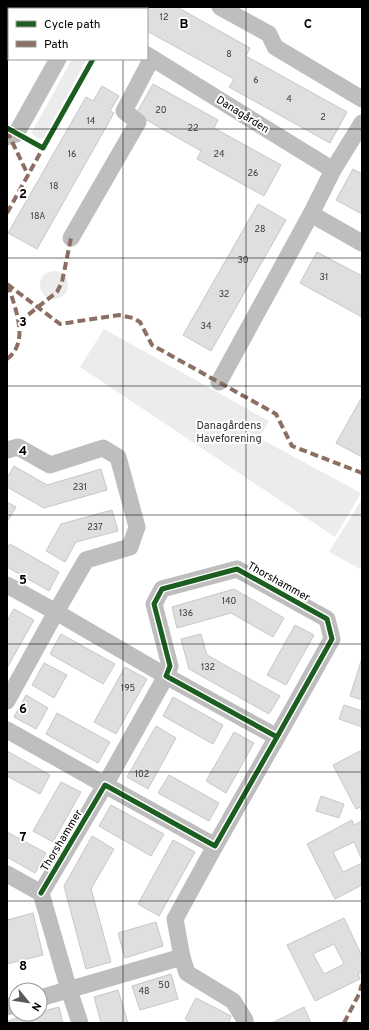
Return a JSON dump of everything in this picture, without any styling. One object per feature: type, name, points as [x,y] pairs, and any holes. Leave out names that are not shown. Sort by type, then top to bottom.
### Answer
[{"type":"street","points":[[220,7],[269,34],[275,48],[362,99]]},
{"type":"street","name":"Danagården","points":[[149,57],[333,170]]},
{"type":"street","points":[[7,137],[16,134],[57,60]]},
{"type":"street","name":"Danagården","points":[[71,238],[138,122],[124,111],[148,60]]},
{"type":"street","points":[[219,382],[311,214],[333,170],[356,148],[362,123]]},
{"type":"street","points":[[311,214],[362,243]]},
{"type":"street","points":[[7,450],[18,447],[50,465],[103,448],[118,457],[137,527],[130,547],[86,560],[7,701]]},
{"type":"street","name":"Thorshammer","points":[[41,893],[105,785],[166,676],[170,666],[154,604],[162,589],[237,569],[327,619],[332,639],[175,919],[182,957],[187,973],[233,1001],[245,1020],[245,1023]]},
{"type":"street","points":[[7,585],[166,676],[277,737]]},
{"type":"street","points":[[7,730],[215,846]]},
{"type":"street","points":[[7,874],[41,893],[80,1023]]},
{"type":"street","points":[[48,996],[182,957]]},
{"type":"green space","points":[[71,60],[86,60],[44,137],[40,139],[31,134]]},
{"type":"green space","points":[[54,271],[64,275],[68,285],[64,295],[54,299],[44,295],[40,285],[44,275]]},
{"type":"green space","name":"Danagårdens Haveforening","points":[[104,329],[269,421],[259,438],[361,493],[335,537],[80,367]]},
{"type":"green space","points":[[362,499],[362,570],[329,552]]},
{"type":"building","points":[[7,7],[12,8],[8,8],[8,39]]},
{"type":"building","points":[[177,7],[250,48],[246,56],[347,112],[330,143],[229,87],[234,79],[148,32],[147,8]]},
{"type":"building","points":[[153,84],[218,120],[214,128],[281,165],[264,196],[197,159],[201,151],[136,114]]},
{"type":"building","points":[[102,86],[119,96],[110,111],[114,113],[37,249],[8,233],[86,97],[93,101]]},
{"type":"building","points":[[353,169],[362,174],[362,214],[336,200]]},
{"type":"building","points":[[258,204],[286,220],[211,351],[183,335]]},
{"type":"building","points":[[317,252],[362,276],[362,317],[300,283]]},
{"type":"building","points":[[362,397],[362,457],[336,443]]},
{"type":"building","points":[[14,466],[47,485],[101,469],[107,490],[44,508],[7,487],[7,478]]},
{"type":"building","points":[[7,502],[16,507],[7,522]]},
{"type":"building","points":[[112,510],[118,531],[76,542],[65,562],[46,551],[61,524]]},
{"type":"building","points":[[10,544],[59,572],[49,591],[7,567],[7,548]]},
{"type":"building","points":[[234,589],[284,618],[273,637],[231,613],[177,628],[172,607]]},
{"type":"building","points":[[14,609],[34,620],[7,668],[7,621]]},
{"type":"building","points":[[295,625],[314,635],[286,685],[267,675]]},
{"type":"building","points":[[61,634],[115,664],[103,684],[50,654]]},
{"type":"building","points":[[201,634],[207,655],[280,696],[269,714],[189,669],[181,639]]},
{"type":"building","points":[[362,658],[362,700],[350,696]]},
{"type":"building","points":[[44,663],[67,675],[54,698],[32,685]]},
{"type":"building","points":[[125,667],[147,679],[116,734],[94,722]]},
{"type":"building","points":[[26,695],[48,708],[36,729],[14,717]]},
{"type":"building","points":[[173,697],[223,725],[213,744],[163,716]]},
{"type":"building","points":[[344,705],[362,711],[362,727],[339,719]]},
{"type":"building","points":[[57,713],[110,742],[98,763],[46,734]]},
{"type":"building","points":[[156,726],[176,738],[148,789],[127,777]]},
{"type":"building","points":[[234,732],[254,743],[226,793],[206,781]]},
{"type":"building","points":[[362,750],[362,812],[360,807],[356,809],[333,765]]},
{"type":"building","points":[[7,751],[50,775],[40,794],[7,776]]},
{"type":"building","points":[[169,775],[219,803],[209,821],[158,793]]},
{"type":"building","points":[[61,782],[81,792],[53,842],[33,831]]},
{"type":"building","points":[[321,796],[344,804],[339,818],[316,811]]},
{"type":"building","points":[[111,805],[164,834],[151,856],[99,826]]},
{"type":"building","points":[[352,820],[354,825],[361,821],[362,824],[362,860],[354,842],[333,852],[343,872],[362,863],[362,885],[335,899],[307,844]]},
{"type":"building","points":[[7,832],[46,853],[35,873],[7,857]]},
{"type":"building","points":[[92,836],[114,849],[91,889],[111,962],[86,969],[64,886]]},
{"type":"building","points":[[173,840],[195,852],[159,916],[138,904]]},
{"type":"building","points":[[33,913],[43,955],[7,964],[7,920]]},
{"type":"building","points":[[344,918],[362,956],[362,972],[358,974],[360,979],[315,1001],[287,945]],"holes":[[[334,944],[344,964],[324,974],[313,954]]]},
{"type":"building","points":[[156,922],[163,946],[125,958],[118,933]]},
{"type":"building","points":[[171,974],[178,999],[140,1010],[132,986]]},
{"type":"building","points":[[118,990],[128,1023],[101,1023],[94,997]]},
{"type":"building","points":[[196,998],[231,1016],[229,1023],[191,1023],[185,1019]]},
{"type":"building","points":[[59,1007],[63,1023],[7,1023],[8,1021],[8,1022],[48,1022],[48,1010]]},
{"type":"building","points":[[304,1007],[311,1023],[272,1023]]},
{"type":"marked path","points":[[7,131],[28,175]]},
{"type":"marked path","points":[[7,213],[43,148]]},
{"type":"marked path","points":[[19,322],[57,292],[62,282],[71,238]]},
{"type":"marked path","points":[[7,284],[60,324],[119,315],[133,318],[140,322],[152,345],[276,414],[292,446],[362,473]]},
{"type":"marked path","points":[[7,359],[14,352],[18,343],[19,333],[17,313],[8,284]]},
{"type":"marked path","points":[[344,1023],[359,994],[362,984]]},
{"type":"cycle path","points":[[7,128],[43,148],[92,60]]},
{"type":"cycle path","points":[[41,893],[105,785],[215,846],[277,737],[166,676],[170,666],[154,604],[162,589],[237,569],[327,619],[332,639],[277,737]]}]
